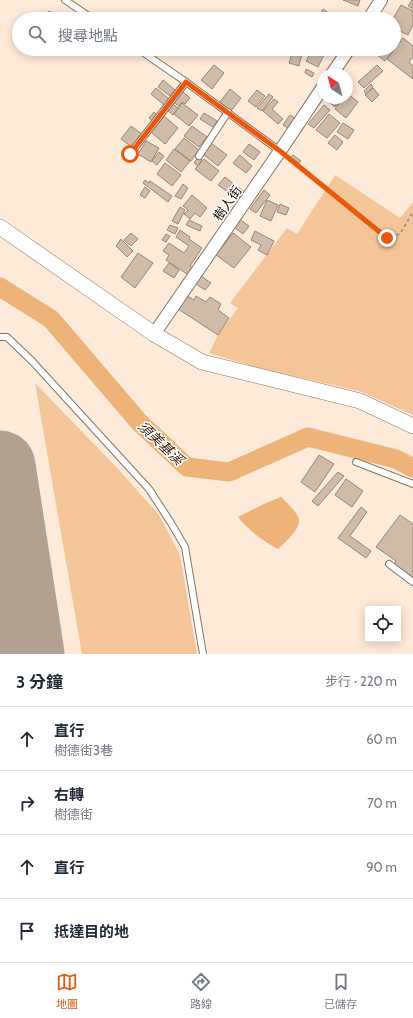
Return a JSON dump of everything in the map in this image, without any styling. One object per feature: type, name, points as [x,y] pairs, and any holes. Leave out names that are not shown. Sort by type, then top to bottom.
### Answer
[{"type":"street","points":[[373,12],[381,0]]},
{"type":"street","points":[[336,68],[344,56]]},
{"type":"street","name":"樹人街","points":[[154,334],[317,96]]},
{"type":"street","points":[[0,227],[154,334],[202,362],[360,401],[413,426]]},
{"type":"lane","points":[[65,0],[83,12]]},
{"type":"lane","points":[[148,56],[228,112],[280,151]]},
{"type":"lane","points":[[130,154],[186,82]]},
{"type":"lane","points":[[199,156],[228,112]]},
{"type":"lane","points":[[0,336],[7,337],[58,390],[149,489],[171,522],[185,547],[203,654]]},
{"type":"lane","points":[[356,462],[413,484]]},
{"type":"lane","points":[[389,564],[413,582]]},
{"type":"path","points":[[280,151],[387,238],[400,234],[413,212]]},
{"type":"shaded area","points":[[335,175],[400,218],[413,202],[413,415],[362,392],[255,367],[209,353],[218,335],[238,308],[230,303],[287,228],[297,234]]},
{"type":"shaded area","points":[[35,383],[119,470],[159,515],[180,555],[197,654],[82,654]]},
{"type":"shaded area","points":[[281,497],[296,513],[299,523],[292,535],[278,549],[256,535],[238,517]]},
{"type":"building","points":[[343,0],[360,0],[358,6]]},
{"type":"building","points":[[413,0],[413,9],[408,6]]},
{"type":"building","points":[[401,5],[413,11],[413,25],[408,35],[401,32],[401,12],[397,12]]},
{"type":"building","points":[[403,38],[413,46],[413,57],[409,62],[413,66],[413,79],[387,59],[389,56],[401,56],[401,41]]},
{"type":"building","points":[[291,56],[301,56],[299,66],[289,63]]},
{"type":"building","points":[[309,56],[324,56],[318,67],[306,61]]},
{"type":"building","points":[[378,56],[389,56],[385,61]]},
{"type":"building","points":[[214,65],[224,73],[212,89],[201,80]]},
{"type":"building","points":[[377,65],[383,71],[364,88],[358,82]]},
{"type":"building","points":[[306,69],[314,73],[312,77],[305,73]]},
{"type":"building","points":[[163,80],[175,90],[170,96],[158,87]]},
{"type":"building","points":[[371,84],[373,87],[366,94],[364,91]]},
{"type":"building","points":[[156,88],[169,99],[164,105],[151,94]]},
{"type":"building","points":[[373,88],[379,95],[372,102],[365,95]]},
{"type":"building","points":[[230,89],[241,98],[231,111],[220,102]]},
{"type":"building","points":[[257,90],[265,96],[256,107],[248,101]]},
{"type":"building","points":[[182,91],[190,98],[185,104],[182,102],[179,106],[173,102]]},
{"type":"building","points":[[269,94],[273,97],[262,111],[257,108]]},
{"type":"building","points":[[353,98],[358,102],[346,118],[335,109],[339,104],[353,104]]},
{"type":"building","points":[[274,99],[278,102],[272,109],[283,119],[278,124],[263,111]]},
{"type":"building","points":[[171,103],[178,108],[173,115],[167,110]]},
{"type":"building","points":[[182,103],[198,115],[189,126],[174,114]]},
{"type":"building","points":[[324,105],[330,110],[314,128],[308,124]]},
{"type":"building","points":[[154,112],[158,116],[153,122],[149,118]]},
{"type":"building","points":[[204,113],[217,121],[213,127],[200,119]]},
{"type":"building","points":[[329,114],[340,123],[327,138],[316,130]]},
{"type":"building","points":[[290,115],[298,120],[291,130],[283,125]]},
{"type":"building","points":[[164,116],[178,128],[165,144],[151,132]]},
{"type":"building","points":[[343,123],[354,130],[348,139],[337,132]]},
{"type":"building","points":[[131,126],[143,135],[133,148],[121,139]]},
{"type":"building","points":[[192,126],[207,137],[199,147],[184,136]]},
{"type":"building","points":[[335,135],[343,142],[337,150],[328,143]]},
{"type":"building","points":[[184,138],[199,150],[191,161],[175,149]]},
{"type":"building","points":[[146,141],[159,148],[151,162],[138,154]]},
{"type":"building","points":[[211,143],[227,155],[218,166],[203,154]]},
{"type":"building","points":[[249,144],[260,152],[254,160],[243,152]]},
{"type":"building","points":[[174,149],[190,161],[181,172],[166,160]]},
{"type":"building","points":[[159,152],[164,156],[157,165],[152,161]]},
{"type":"building","points":[[240,155],[252,166],[246,173],[233,163]]},
{"type":"building","points":[[293,155],[301,161],[299,163],[291,158]]},
{"type":"building","points":[[198,157],[202,159],[198,166],[194,163]]},
{"type":"building","points":[[204,159],[219,171],[211,181],[195,169]]},
{"type":"building","points":[[165,163],[181,175],[172,186],[157,174]]},
{"type":"building","points":[[225,177],[235,185],[229,193],[218,185]]},
{"type":"building","points":[[145,180],[149,183],[150,181],[172,196],[168,202],[143,183]]},
{"type":"building","points":[[183,184],[188,188],[181,199],[175,196]]},
{"type":"building","points":[[237,186],[247,194],[243,200],[232,192]]},
{"type":"building","points":[[145,187],[150,191],[145,198],[140,195]]},
{"type":"building","points":[[264,190],[270,195],[256,213],[250,209]]},
{"type":"building","points":[[192,195],[207,208],[200,217],[195,213],[190,219],[184,214],[188,210],[183,206]]},
{"type":"building","points":[[267,200],[278,205],[271,221],[260,216]]},
{"type":"building","points":[[280,204],[289,208],[286,215],[277,212]]},
{"type":"building","points":[[180,207],[185,210],[178,224],[172,221]]},
{"type":"building","points":[[239,219],[249,226],[243,234],[234,227]]},
{"type":"building","points":[[189,220],[202,226],[200,231],[186,225]]},
{"type":"building","points":[[170,225],[178,228],[175,234],[167,230]]},
{"type":"building","points":[[180,230],[190,237],[189,239],[202,248],[190,266],[195,269],[190,276],[166,260],[169,255],[163,251],[169,243],[184,253],[189,246],[176,237]]},
{"type":"building","points":[[255,231],[274,241],[267,255],[258,250],[261,245],[251,240]]},
{"type":"building","points":[[131,233],[138,239],[131,246],[124,240]]},
{"type":"building","points":[[233,233],[251,247],[234,268],[216,255]]},
{"type":"building","points":[[166,234],[170,236],[166,242],[162,240]]},
{"type":"building","points":[[121,239],[133,251],[127,257],[116,246]]},
{"type":"building","points":[[138,253],[153,263],[135,288],[121,277]]},
{"type":"building","points":[[169,263],[179,270],[174,278],[163,271]]},
{"type":"building","points":[[201,276],[211,283],[205,290],[196,284]]},
{"type":"building","points":[[187,296],[194,300],[196,296],[206,302],[210,297],[221,304],[218,310],[229,318],[218,335],[178,309]]},
{"type":"building","points":[[319,455],[334,464],[315,492],[301,482]]},
{"type":"building","points":[[338,472],[344,476],[318,506],[312,501]]},
{"type":"building","points":[[346,479],[363,491],[352,507],[335,495]]},
{"type":"building","points":[[361,507],[367,512],[350,536],[371,551],[366,558],[338,538]]},
{"type":"building","points":[[400,515],[413,524],[413,579],[393,565],[396,561],[376,547]]},
{"type":"waterway","name":"須美基溪","points":[[0,287],[51,319],[139,422],[187,467],[229,472],[308,437],[396,459],[413,468]]},
{"type":"runway","points":[[0,466],[29,654]]},
{"type":"route","points":[[130,154],[186,82],[280,151],[387,238]]}]
